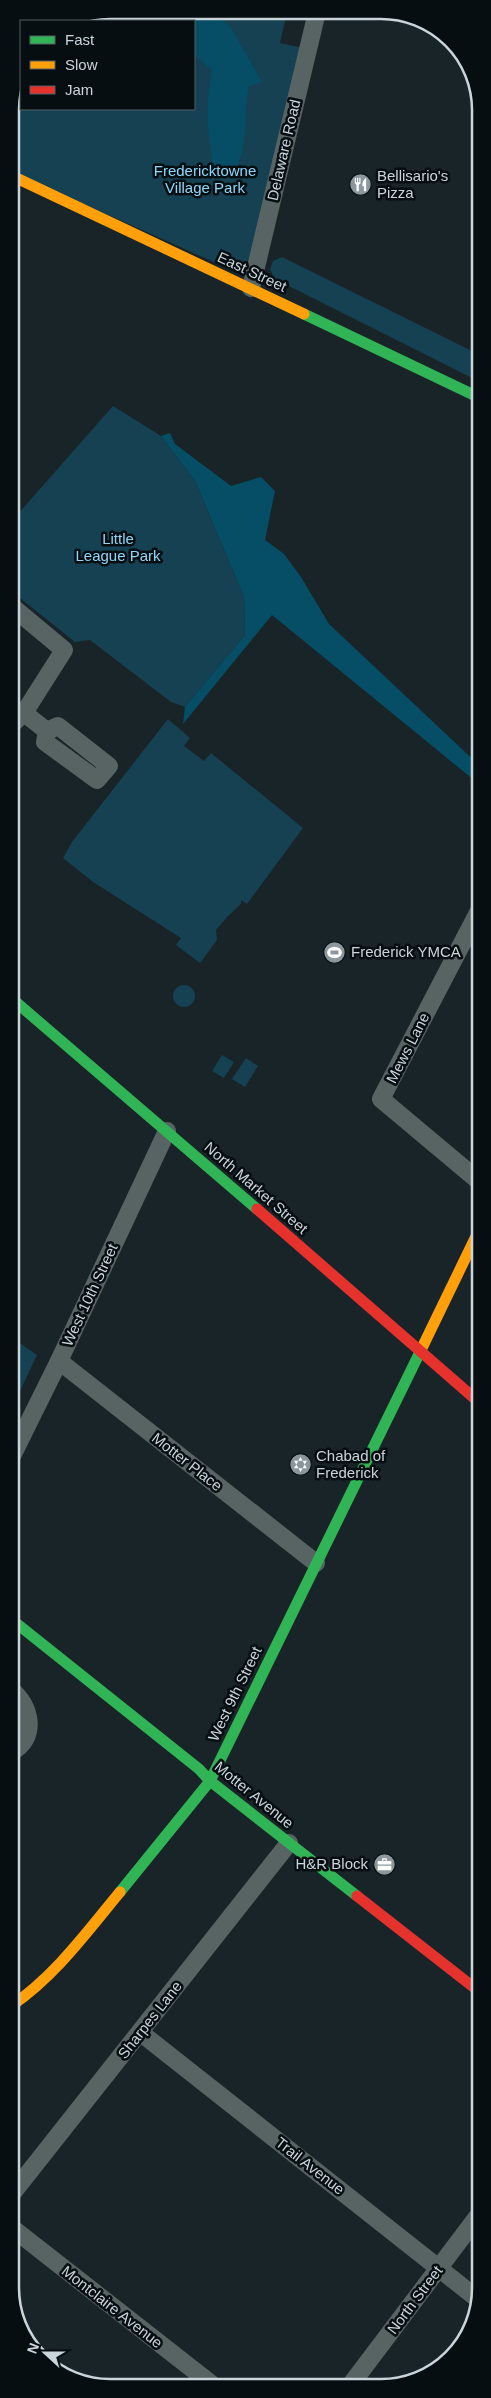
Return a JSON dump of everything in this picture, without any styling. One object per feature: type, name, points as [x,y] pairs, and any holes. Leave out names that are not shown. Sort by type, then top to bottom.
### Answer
[{"type":"main road","name":"East Street","points":[[19,179],[472,394]]},
{"type":"main road","name":"North Market Street","points":[[19,1005],[421,1350],[472,1397]]},
{"type":"main road","name":"West 9th Street","points":[[19,2001],[30,1993],[70,1955],[210,1781],[472,1243]]},
{"type":"main road","name":"Motter Avenue","points":[[19,1625],[199,1769],[210,1781],[289,1844],[472,1986]]},
{"type":"street","name":"Delaware Road","points":[[251,288],[315,19]]},
{"type":"street","points":[[19,612],[64,650],[24,714],[19,718]]},
{"type":"street","points":[[24,714],[47,731]]},
{"type":"street","name":"Mews Lane","points":[[472,924],[381,1099],[472,1175]]},
{"type":"street","name":"West 10th Street","points":[[19,1442],[167,1131]]},
{"type":"street","name":"Motter Place","points":[[59,1361],[316,1564]]},
{"type":"street","points":[[19,1697],[23,1701],[30,1718],[29,1730],[24,1741],[19,1745]]},
{"type":"street","name":"Sharpes Lane","points":[[19,2185],[289,1844]]},
{"type":"street","name":"Trail Avenue","points":[[141,2033],[472,2295]]},
{"type":"street","name":"North Street","points":[[355,2379],[472,2224]]},
{"type":"street","name":"Montclaire Avenue","points":[[19,2233],[205,2379]]},
{"type":"green space","name":"Fredericktowne Village Park","points":[[285,19],[280,43],[312,50],[260,251],[243,264],[225,267],[19,175],[20,98],[20,110],[195,110],[195,20],[92,20]]},
{"type":"green space","points":[[282,257],[472,351],[472,378],[275,279],[270,270],[273,261]]},
{"type":"green space","name":"Little League Park","points":[[113,406],[161,436],[195,481],[244,597],[245,635],[185,707],[171,702],[90,640],[75,642],[19,597],[19,513]]},
{"type":"green space","points":[[168,719],[190,738],[184,746],[204,761],[211,753],[303,828],[247,904],[241,900],[241,904],[216,930],[217,940],[200,963],[176,945],[181,938],[93,882],[63,858],[72,842]]},
{"type":"green space","points":[[184,985],[194,992],[195,996],[188,1006],[184,1007],[174,1000],[173,996],[180,986]]},
{"type":"green space","points":[[222,1055],[234,1062],[224,1078],[212,1071]]},
{"type":"green space","points":[[246,1058],[258,1066],[245,1087],[232,1079]]},
{"type":"green space","points":[[19,1343],[37,1355],[19,1393]]},
{"type":"shaded area","points":[[220,19],[230,26],[262,82],[249,86],[244,142],[239,163],[234,172],[214,168],[208,119],[208,96],[212,70],[195,56],[195,20],[183,20]]},
{"type":"shaded area","points":[[170,433],[175,444],[231,486],[261,477],[275,491],[265,540],[284,554],[301,577],[329,624],[472,758],[472,778],[272,615],[183,724],[185,707],[245,635],[244,597],[195,481],[161,436]]},
{"type":"traffic: fast","points":[[304,314],[472,394]]},
{"type":"traffic: fast","points":[[19,1005],[257,1209]]},
{"type":"traffic: fast","points":[[357,1896],[210,1781],[421,1350]]},
{"type":"traffic: fast","points":[[19,1625],[199,1769],[210,1781],[120,1892]]},
{"type":"traffic: slow","points":[[19,179],[304,314]]},
{"type":"traffic: slow","points":[[421,1350],[472,1245]]},
{"type":"traffic: slow","points":[[19,2000],[56,1968],[120,1892]]},
{"type":"traffic: jam","points":[[257,1209],[472,1396]]},
{"type":"traffic: jam","points":[[357,1896],[472,1986]]},
{"type":"place","name":"Bellisario's Pizza","points":[[361,185]]},
{"type":"place","name":"Frederick YMCA","points":[[335,952]]},
{"type":"place","name":"Chabad of Frederick","points":[[300,1465]]},
{"type":"place","name":"H&R Block","points":[[384,1864]]}]
